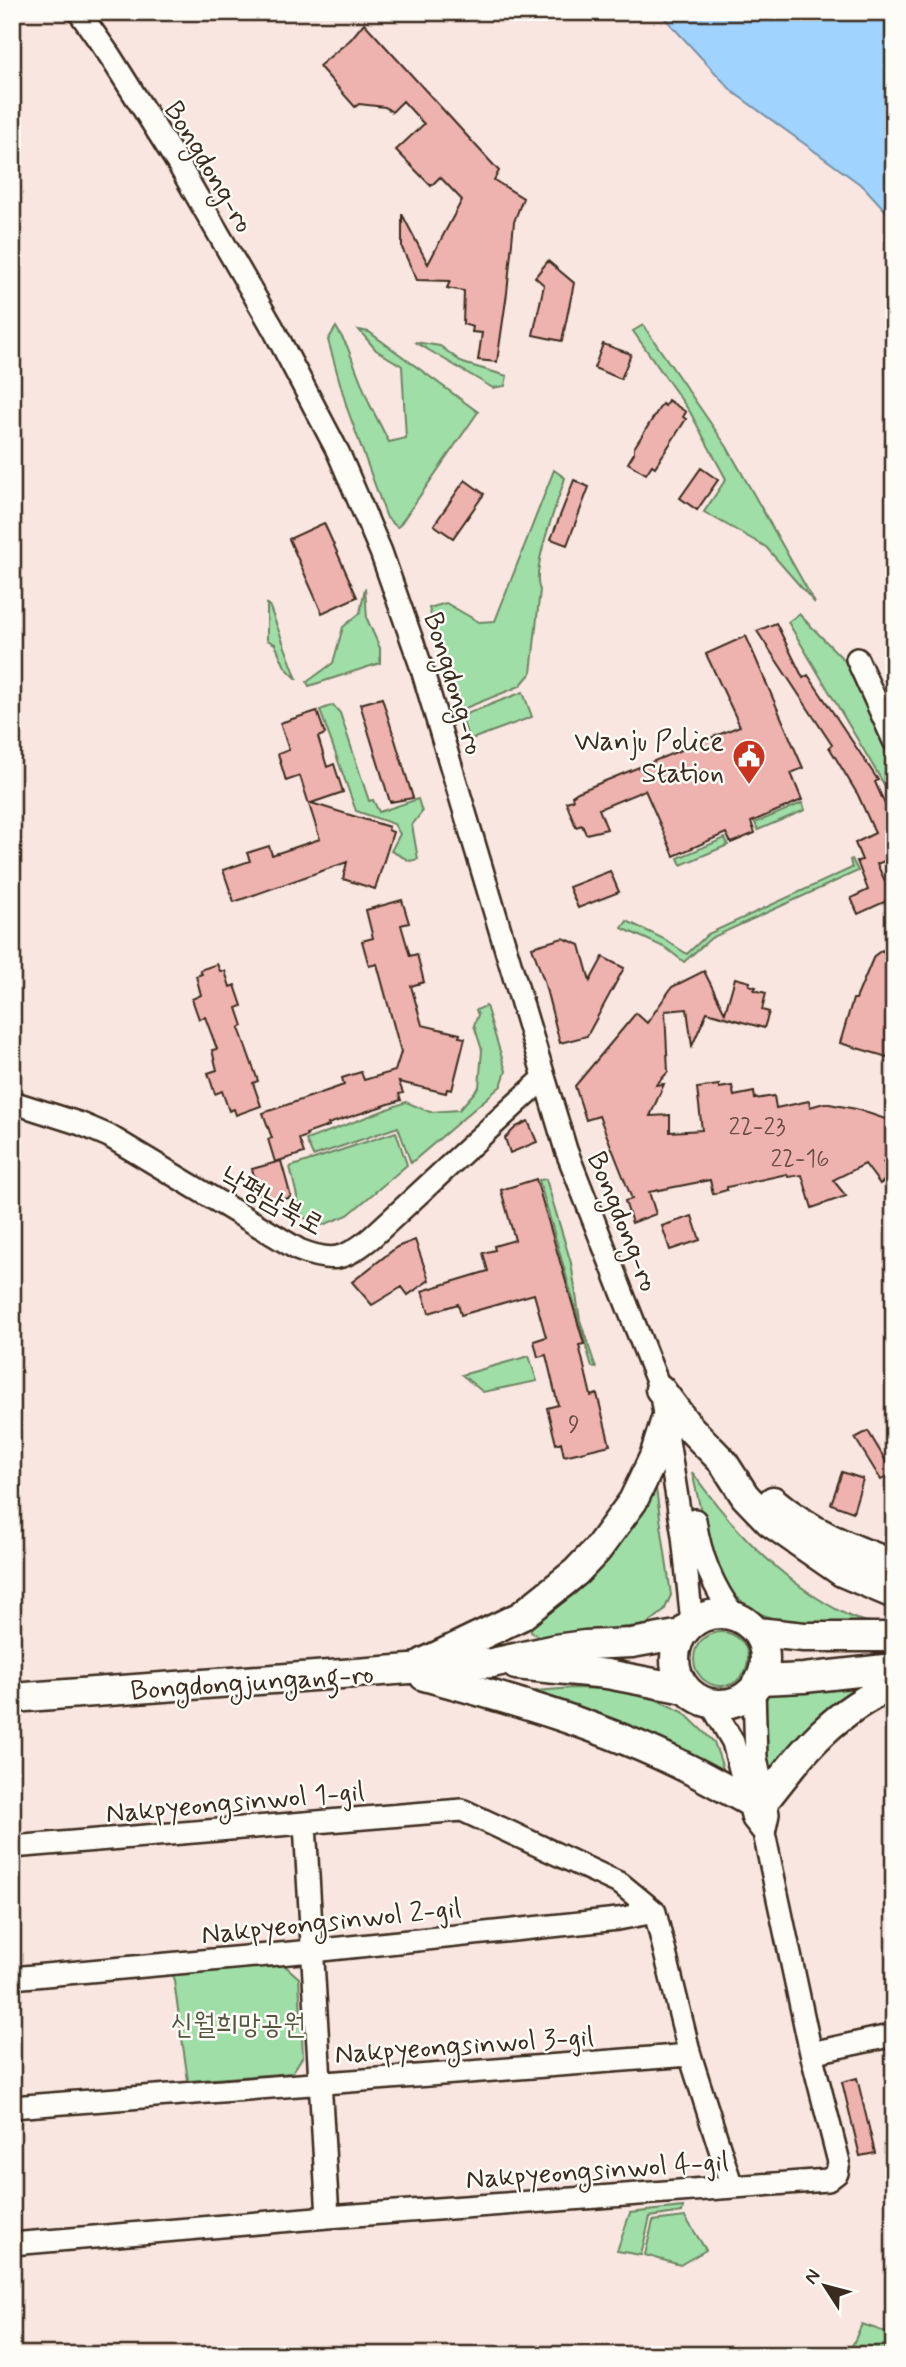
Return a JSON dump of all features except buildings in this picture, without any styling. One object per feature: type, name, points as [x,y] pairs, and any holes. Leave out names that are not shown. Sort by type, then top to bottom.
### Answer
[{"type":"street","name":"Bongdong-ro","points":[[79,12],[180,166],[312,399],[360,500],[402,607],[566,1150],[660,1389],[683,1536],[687,1628]]},
{"type":"street","points":[[857,659],[894,741]]},
{"type":"street","name":"낙평남북로","points":[[12,1102],[109,1136],[299,1250],[318,1258],[337,1258],[352,1253],[371,1238],[544,1079]]},
{"type":"street","points":[[660,1389],[687,1425],[723,1462],[785,1511],[831,1540],[894,1564]]},
{"type":"street","name":"Bongdong-ro","points":[[666,1419],[683,1445],[702,1555],[718,1594],[734,1615]]},
{"type":"street","points":[[404,1671],[521,1615],[576,1572],[597,1550],[633,1501],[654,1457],[666,1419]]},
{"type":"street","points":[[723,1462],[746,1496],[770,1522],[842,1572],[894,1594]]},
{"type":"street","name":"Bongdongjungang-ro","points":[[12,1698],[492,1663],[555,1649],[632,1643],[687,1628],[705,1616],[719,1613],[734,1615]]},
{"type":"street","points":[[711,1704],[727,1704],[742,1699],[757,1685],[765,1664],[764,1647],[757,1632],[734,1615]]},
{"type":"street","points":[[685,1689],[677,1676],[674,1662],[676,1647],[687,1628]]},
{"type":"street","points":[[757,1632],[804,1637],[894,1637]]},
{"type":"street","name":"Bongdongjungang-ro","points":[[492,1663],[607,1674],[685,1689],[696,1699],[711,1704]]},
{"type":"street","points":[[757,1685],[894,1668]]},
{"type":"street","points":[[404,1671],[573,1720],[685,1767],[757,1801],[831,1722],[849,1708],[894,1685]]},
{"type":"street","name":"Nakpyeongsinwol 4-gil","points":[[12,2244],[327,2217],[828,2180],[837,2173],[839,2162],[811,2053],[764,1833],[753,1819],[757,1801],[757,1685]]},
{"type":"street","name":"Nakpyeongsinwol 4-gil","points":[[711,1704],[733,1742],[757,1801]]},
{"type":"street","name":"Nakpyeongsinwol 1-gil","points":[[12,1847],[462,1810],[621,1884],[655,1912]]},
{"type":"street","points":[[305,1824],[327,2217]]},
{"type":"street","points":[[655,1912],[690,2055],[732,2187]]},
{"type":"street","name":"Nakpyeongsinwol 2-gil","points":[[12,1978],[312,1951],[605,1920],[655,1912]]},
{"type":"street","points":[[811,2053],[894,2035]]},
{"type":"street","name":"Nakpyeongsinwol 3-gil","points":[[12,2107],[690,2055]]},
{"type":"green space","points":[[643,325],[727,447],[815,603],[766,547],[704,512],[726,479],[690,412],[633,331]]},
{"type":"green space","points":[[336,327],[389,442],[406,438],[402,366],[376,350],[359,330],[369,332],[478,412],[397,527],[387,518],[347,408],[328,340]]},
{"type":"green space","points":[[415,342],[440,346],[463,363],[507,376],[505,386],[493,388]]},
{"type":"green space","points":[[554,470],[565,478],[546,535],[539,567],[540,590],[531,673],[520,686],[458,711],[429,608],[446,603],[479,622],[495,621]]},
{"type":"green space","points":[[365,588],[367,619],[380,648],[380,663],[309,686],[307,682],[333,663],[343,627],[360,613]]},
{"type":"green space","points":[[267,604],[297,679],[285,667],[275,644],[267,640]]},
{"type":"green space","points":[[799,614],[847,663],[894,757],[894,807],[885,786],[788,622]]},
{"type":"green space","points":[[523,692],[532,717],[469,740],[461,716]]},
{"type":"green space","points":[[333,705],[340,713],[369,801],[373,800],[379,812],[418,799],[422,812],[412,825],[418,859],[410,861],[391,851],[400,834],[394,824],[356,811],[320,710]]},
{"type":"green space","points":[[802,803],[805,810],[758,830],[755,823]]},
{"type":"green space","points":[[725,838],[728,845],[681,865],[678,858]]},
{"type":"green space","points":[[852,859],[858,871],[711,938],[684,962],[666,948],[622,928],[627,921],[687,954],[708,934],[852,868]]},
{"type":"green space","points":[[486,1006],[506,1071],[501,1086],[411,1163],[398,1127],[313,1156],[306,1140],[406,1102],[430,1112],[459,1110],[479,1087],[482,1050],[474,1025],[478,1015],[476,1010]]},
{"type":"green space","points":[[396,1132],[407,1165],[348,1215],[323,1225],[302,1217],[290,1167]]},
{"type":"green space","points":[[546,1179],[571,1263],[580,1320],[596,1368],[592,1367],[539,1180]]},
{"type":"green space","points":[[529,1356],[537,1381],[483,1392],[462,1375]]},
{"type":"green space","points":[[692,1472],[725,1515],[762,1555],[804,1589],[856,1619],[894,1625],[849,1630],[776,1620],[751,1610],[721,1582],[711,1555]]},
{"type":"green space","points":[[656,1489],[671,1595],[664,1611],[646,1625],[539,1637],[531,1632],[530,1626],[576,1593],[606,1562],[631,1528],[650,1493]]},
{"type":"green space","points":[[721,1632],[740,1640],[748,1659],[740,1678],[721,1686],[702,1678],[694,1659],[702,1640]]},
{"type":"green space","points":[[853,1687],[856,1692],[853,1696],[811,1722],[778,1771],[770,1774],[764,1767],[765,1704],[768,1692]]},
{"type":"green space","points":[[573,1688],[635,1690],[683,1712],[714,1742],[727,1780],[539,1698],[536,1691]]},
{"type":"green space","name":"신월희망공원","points":[[283,1964],[299,1978],[303,2056],[292,2073],[188,2081],[173,1974]]},
{"type":"green space","points":[[683,2207],[682,2212],[650,2217],[641,2255],[617,2251],[630,2213]]},
{"type":"green space","points":[[685,2217],[706,2250],[680,2265],[645,2255],[653,2221]]},
{"type":"green space","points":[[862,2324],[891,2334],[882,2355],[848,2355]]},
{"type":"water","points":[[659,12],[894,12],[894,220],[864,187],[733,92]]},
{"type":"place","name":"Wanju Police Station","points":[[749,786]]}]
